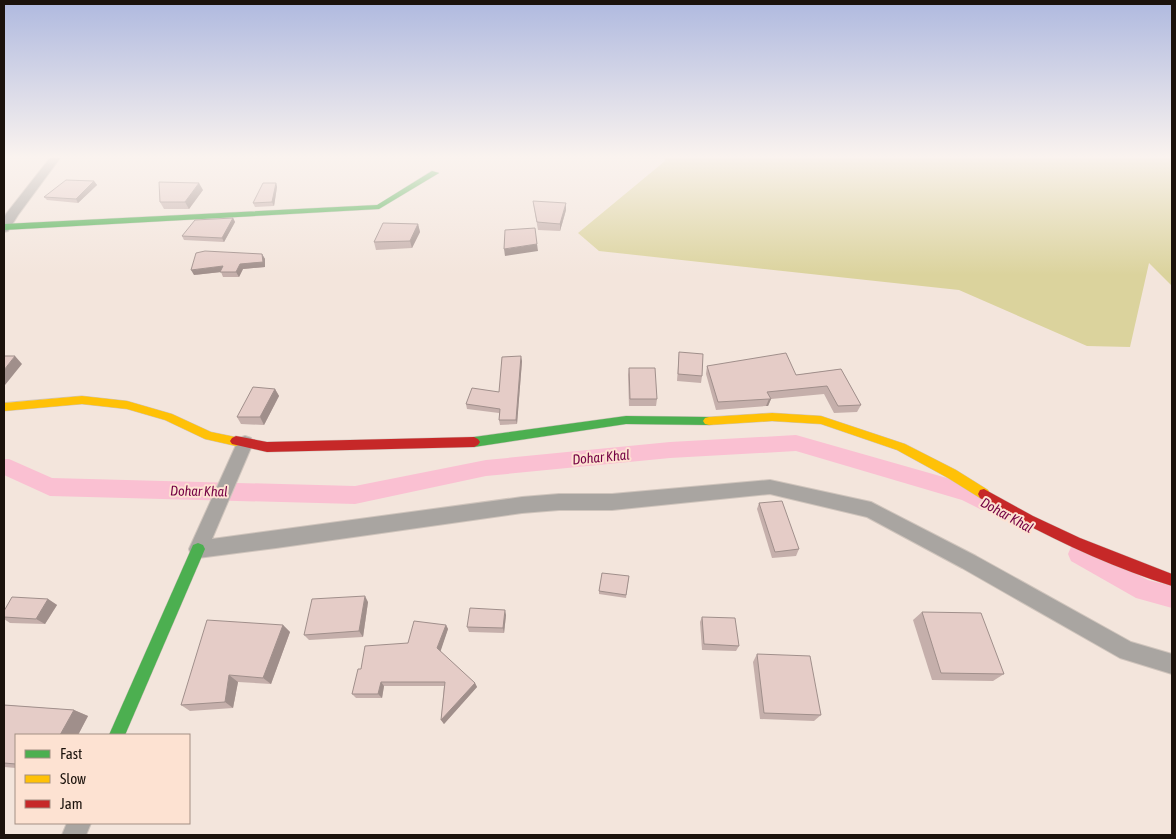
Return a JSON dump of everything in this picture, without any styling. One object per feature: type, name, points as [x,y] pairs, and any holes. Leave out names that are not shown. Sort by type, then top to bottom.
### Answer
[{"type":"street","points":[[4,227],[26,197]]},
{"type":"street","points":[[4,227],[379,207],[393,202],[399,197]]},
{"type":"street","points":[[4,407],[82,400],[127,405],[168,416],[209,436],[267,447],[471,442],[626,420],[709,421],[772,417],[821,420],[901,447],[952,474],[1014,513],[1104,556],[1172,580]]},
{"type":"street","points":[[117,734],[245,443]]},
{"type":"street","points":[[198,549],[276,540],[522,505],[559,502],[612,502],[770,487],[871,510],[969,562],[1127,651],[1172,664]]},
{"type":"shaded area","points":[[621,197],[1172,197],[1172,286],[1149,263],[1130,347],[1087,346],[959,290],[599,251],[578,233]]},
{"type":"building","points":[[46,197],[78,197],[76,199]]},
{"type":"building","points":[[160,197],[189,197],[185,202],[160,202]]},
{"type":"building","points":[[256,197],[273,197],[272,202],[253,203]]},
{"type":"building","points":[[533,201],[566,203],[560,224],[537,222]]},
{"type":"building","points":[[233,218],[222,238],[182,236],[195,220]]},
{"type":"building","points":[[383,223],[418,224],[410,241],[374,242]]},
{"type":"building","points":[[535,228],[537,244],[504,249],[505,230]]},
{"type":"building","points":[[205,251],[262,254],[263,262],[240,264],[236,272],[220,272],[223,266],[191,270],[196,253]]},
{"type":"building","points":[[679,352],[703,354],[702,376],[678,374]]},
{"type":"building","points":[[786,353],[796,375],[841,369],[861,405],[838,406],[827,386],[767,392],[771,399],[718,402],[707,366]]},
{"type":"building","points":[[4,356],[15,356],[4,370]]},
{"type":"building","points":[[521,356],[516,420],[499,420],[500,409],[466,404],[472,388],[499,392],[502,357]]},
{"type":"building","points":[[629,368],[655,368],[657,399],[630,399]]},
{"type":"building","points":[[253,387],[275,389],[260,417],[237,417]]},
{"type":"building","points":[[782,501],[799,549],[775,552],[759,503]]},
{"type":"building","points":[[602,573],[629,576],[626,595],[599,591]]},
{"type":"building","points":[[365,596],[359,631],[304,635],[312,599]]},
{"type":"building","points":[[12,597],[48,599],[36,619],[4,617],[4,611]]},
{"type":"building","points":[[470,608],[505,610],[503,628],[467,627]]},
{"type":"building","points":[[922,612],[981,613],[1004,674],[941,673]]},
{"type":"building","points":[[702,617],[735,618],[739,646],[704,644]]},
{"type":"building","points":[[207,620],[283,625],[263,678],[229,675],[225,702],[181,705]]},
{"type":"building","points":[[414,621],[446,625],[437,648],[475,683],[441,720],[445,682],[381,682],[378,694],[352,694],[358,669],[361,669],[365,646],[408,643]]},
{"type":"building","points":[[757,654],[810,656],[821,715],[764,713]]},
{"type":"building","points":[[4,705],[74,710],[61,734],[15,734],[15,764],[4,763]]},
{"type":"waterway","name":"Dohar Khal","points":[[4,467],[9,467],[50,487],[355,495],[486,468],[670,450],[796,443],[968,493],[982,501]]},
{"type":"waterway","name":"Dohar Khal","points":[[1079,554],[1144,590],[1172,597]]},
{"type":"traffic: fast","points":[[4,227],[379,207],[395,197]]},
{"type":"traffic: fast","points":[[474,442],[626,420],[709,421]]},
{"type":"traffic: fast","points":[[117,734],[198,549]]},
{"type":"traffic: slow","points":[[4,407],[82,400],[127,405],[168,417],[209,436],[236,441]]},
{"type":"traffic: slow","points":[[709,421],[772,417],[821,420],[901,447],[952,474],[984,494]]},
{"type":"traffic: jam","points":[[236,441],[267,447],[474,442]]},
{"type":"traffic: jam","points":[[984,494],[1029,520],[1075,542],[1172,580]]}]
